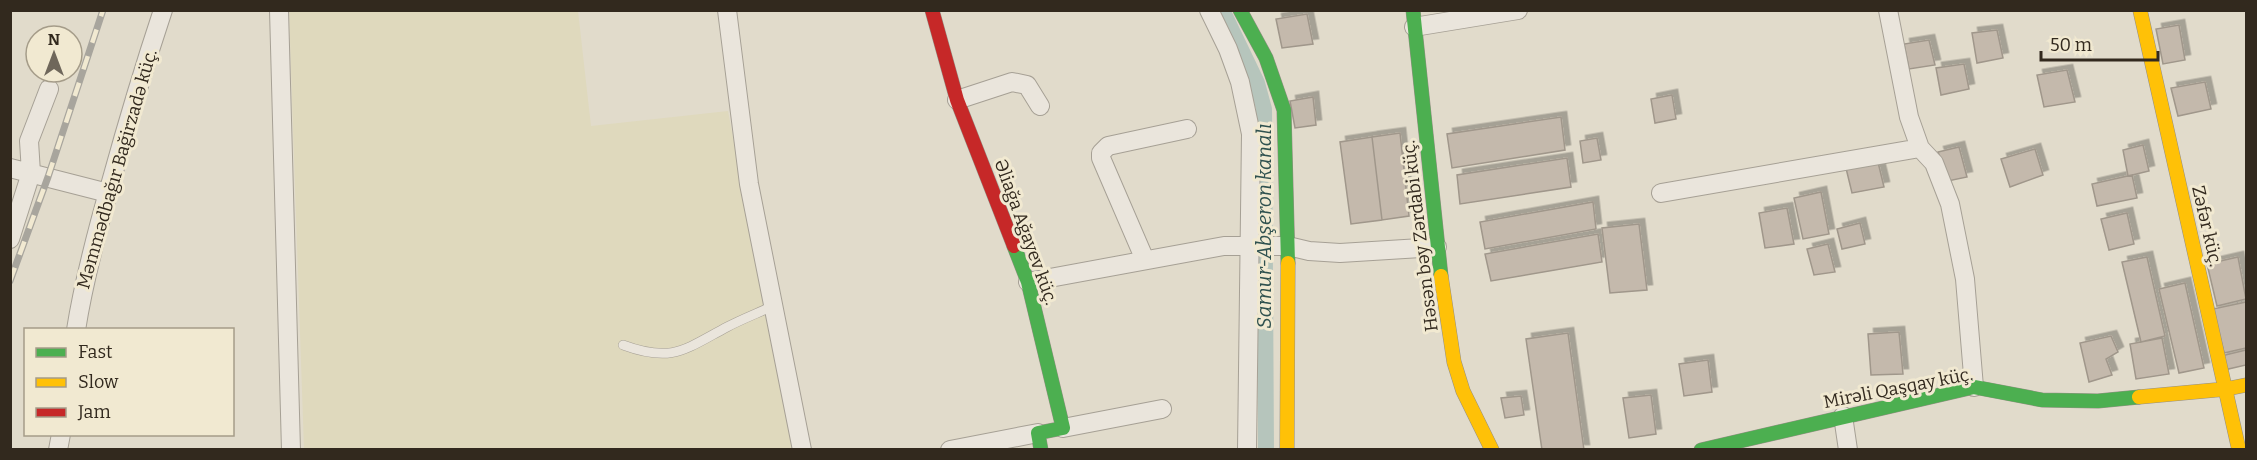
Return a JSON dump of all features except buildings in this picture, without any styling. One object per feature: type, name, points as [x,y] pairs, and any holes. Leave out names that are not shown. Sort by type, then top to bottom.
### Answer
[{"type":"street","name":"Məmmədbağır Bağirzadə küç.","points":[[76,328],[84,281],[137,88],[163,10]]},
{"type":"street","points":[[279,10],[291,450]]},
{"type":"street","points":[[727,10],[749,184],[802,450]]},
{"type":"street","name":"Əliağa Ağayev küç.","points":[[932,10],[957,100],[1028,282],[1063,428]]},
{"type":"street","points":[[1209,10],[1228,49],[1240,82],[1251,134],[1247,450]]},
{"type":"street","points":[[1240,10],[1264,51],[1279,88],[1284,110],[1288,246],[1287,450]]},
{"type":"street","points":[[1413,19],[1518,10]]},
{"type":"street","points":[[1888,10],[1909,117],[1920,148],[1934,163],[1950,204],[1965,279],[1974,387]]},
{"type":"street","name":"Zəfər küç.","points":[[2140,10],[2239,450]]},
{"type":"street","name":"Həsən bəy Zərdabi küç.","points":[[1413,19],[1430,158],[1437,247],[1454,362],[1463,391],[1492,450]]},
{"type":"street","points":[[957,100],[1012,82],[1027,84],[1040,106]]},
{"type":"street","points":[[10,239],[31,173],[29,141],[49,89]]},
{"type":"street","points":[[1145,260],[1122,211],[1101,153],[1108,146],[1187,129]]},
{"type":"street","points":[[1661,193],[1920,148]]},
{"type":"street","points":[[10,168],[108,193]]},
{"type":"street","points":[[1028,282],[1198,249],[1251,245],[1288,246],[1309,251],[1340,253],[1437,247]]},
{"type":"street","name":"Mirəli Qaşqay küç.","points":[[1701,450],[1974,387],[2042,400],[2098,401],[2247,385]]},
{"type":"street","points":[[950,450],[1039,441],[1063,428],[1162,410]]},
{"type":"street","points":[[1843,416],[1848,450]]},
{"type":"lane","points":[[623,345],[645,353],[676,352],[773,306]]},
{"type":"shaded area","points":[[289,11],[578,11],[591,126],[728,111],[792,449],[304,449]]},
{"type":"waterway","name":"Samur-Abşeron kanalı","points":[[1222,10],[1257,83],[1264,109],[1266,450]]},
{"type":"railway","points":[[10,281],[48,177],[103,10]]},
{"type":"traffic: fast","points":[[1240,10],[1266,58],[1284,110],[1288,263]]},
{"type":"traffic: fast","points":[[1413,10],[1441,276]]},
{"type":"traffic: fast","points":[[1014,246],[1028,282],[1063,428],[1038,433],[1041,450]]},
{"type":"traffic: fast","points":[[1701,450],[1974,387],[2042,400],[2098,401],[2139,397]]},
{"type":"traffic: slow","points":[[2140,10],[2239,450]]},
{"type":"traffic: slow","points":[[1287,450],[1288,263]]},
{"type":"traffic: slow","points":[[1441,276],[1454,362],[1463,391],[1492,450]]},
{"type":"traffic: slow","points":[[2139,397],[2246,385]]},
{"type":"traffic: jam","points":[[932,10],[957,100],[1014,246]]}]
